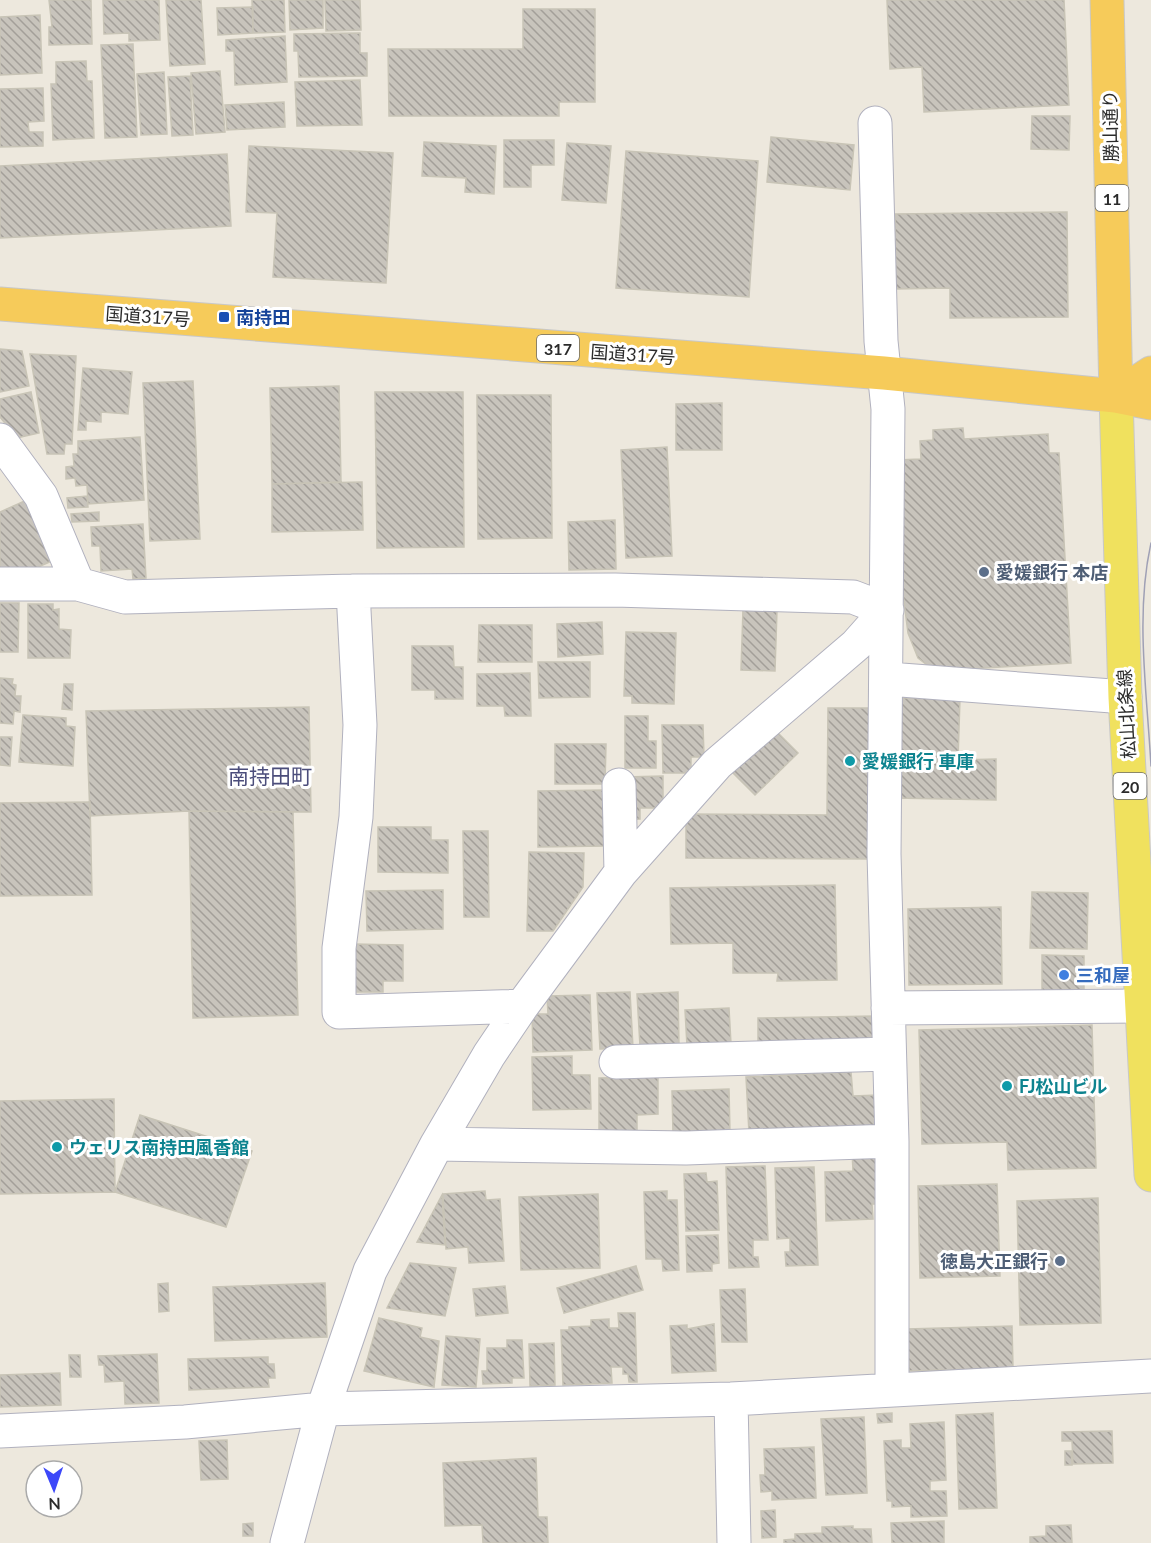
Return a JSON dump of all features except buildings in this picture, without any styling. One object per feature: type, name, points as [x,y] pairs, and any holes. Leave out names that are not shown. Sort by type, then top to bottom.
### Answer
[{"type":"highway","name":"勝山通り","points":[[1107,0],[1116,396]]},
{"type":"highway","name":"国道317号","points":[[0,304],[884,373],[1116,396],[1151,403]]},
{"type":"highway","points":[[1116,396],[1151,373]]},
{"type":"main road","name":"松山北条線","points":[[1116,396],[1125,697],[1151,1175]]},
{"type":"street","points":[[875,123],[880,341],[888,409],[888,679],[884,854],[892,1141],[892,1390]]},
{"type":"street","points":[[0,440],[41,496],[78,584]]},
{"type":"street","points":[[0,584],[78,584],[125,597],[353,591],[697,591],[853,597],[887,610]]},
{"type":"street","points":[[353,591],[360,725],[356,817],[339,948],[339,1012],[522,1006]]},
{"type":"street","points":[[287,1543],[323,1409],[370,1271],[437,1144],[522,1006],[621,872],[717,764],[856,645],[887,610]]},
{"type":"street","points":[[888,679],[1125,697]]},
{"type":"street","points":[[619,785],[621,872]]},
{"type":"street","points":[[888,1008],[1142,1006]]},
{"type":"street","points":[[616,1062],[889,1054]]},
{"type":"street","points":[[437,1144],[686,1148],[892,1141]]},
{"type":"street","points":[[0,1431],[185,1422],[323,1409],[731,1400],[1151,1376]]},
{"type":"street","points":[[731,1400],[734,1543]]},
{"type":"tram line","points":[[1151,543],[1146,570],[1143,626],[1151,766]]},
{"type":"place","name":"南持田","points":[[224,317]]},
{"type":"place","name":"愛媛銀行 本店","points":[[984,572]]},
{"type":"place","name":"愛媛銀行 車庫","points":[[850,761]]},
{"type":"place","name":"三和屋","points":[[1064,975]]},
{"type":"place","name":"FJ松山ビル","points":[[1007,1086]]},
{"type":"place","name":"ウェリス南持田風香館","points":[[57,1147]]},
{"type":"place","name":"徳島大正銀行","points":[[1060,1261]]},
{"type":"district","name":"南持田町","points":[[270,775]]}]
